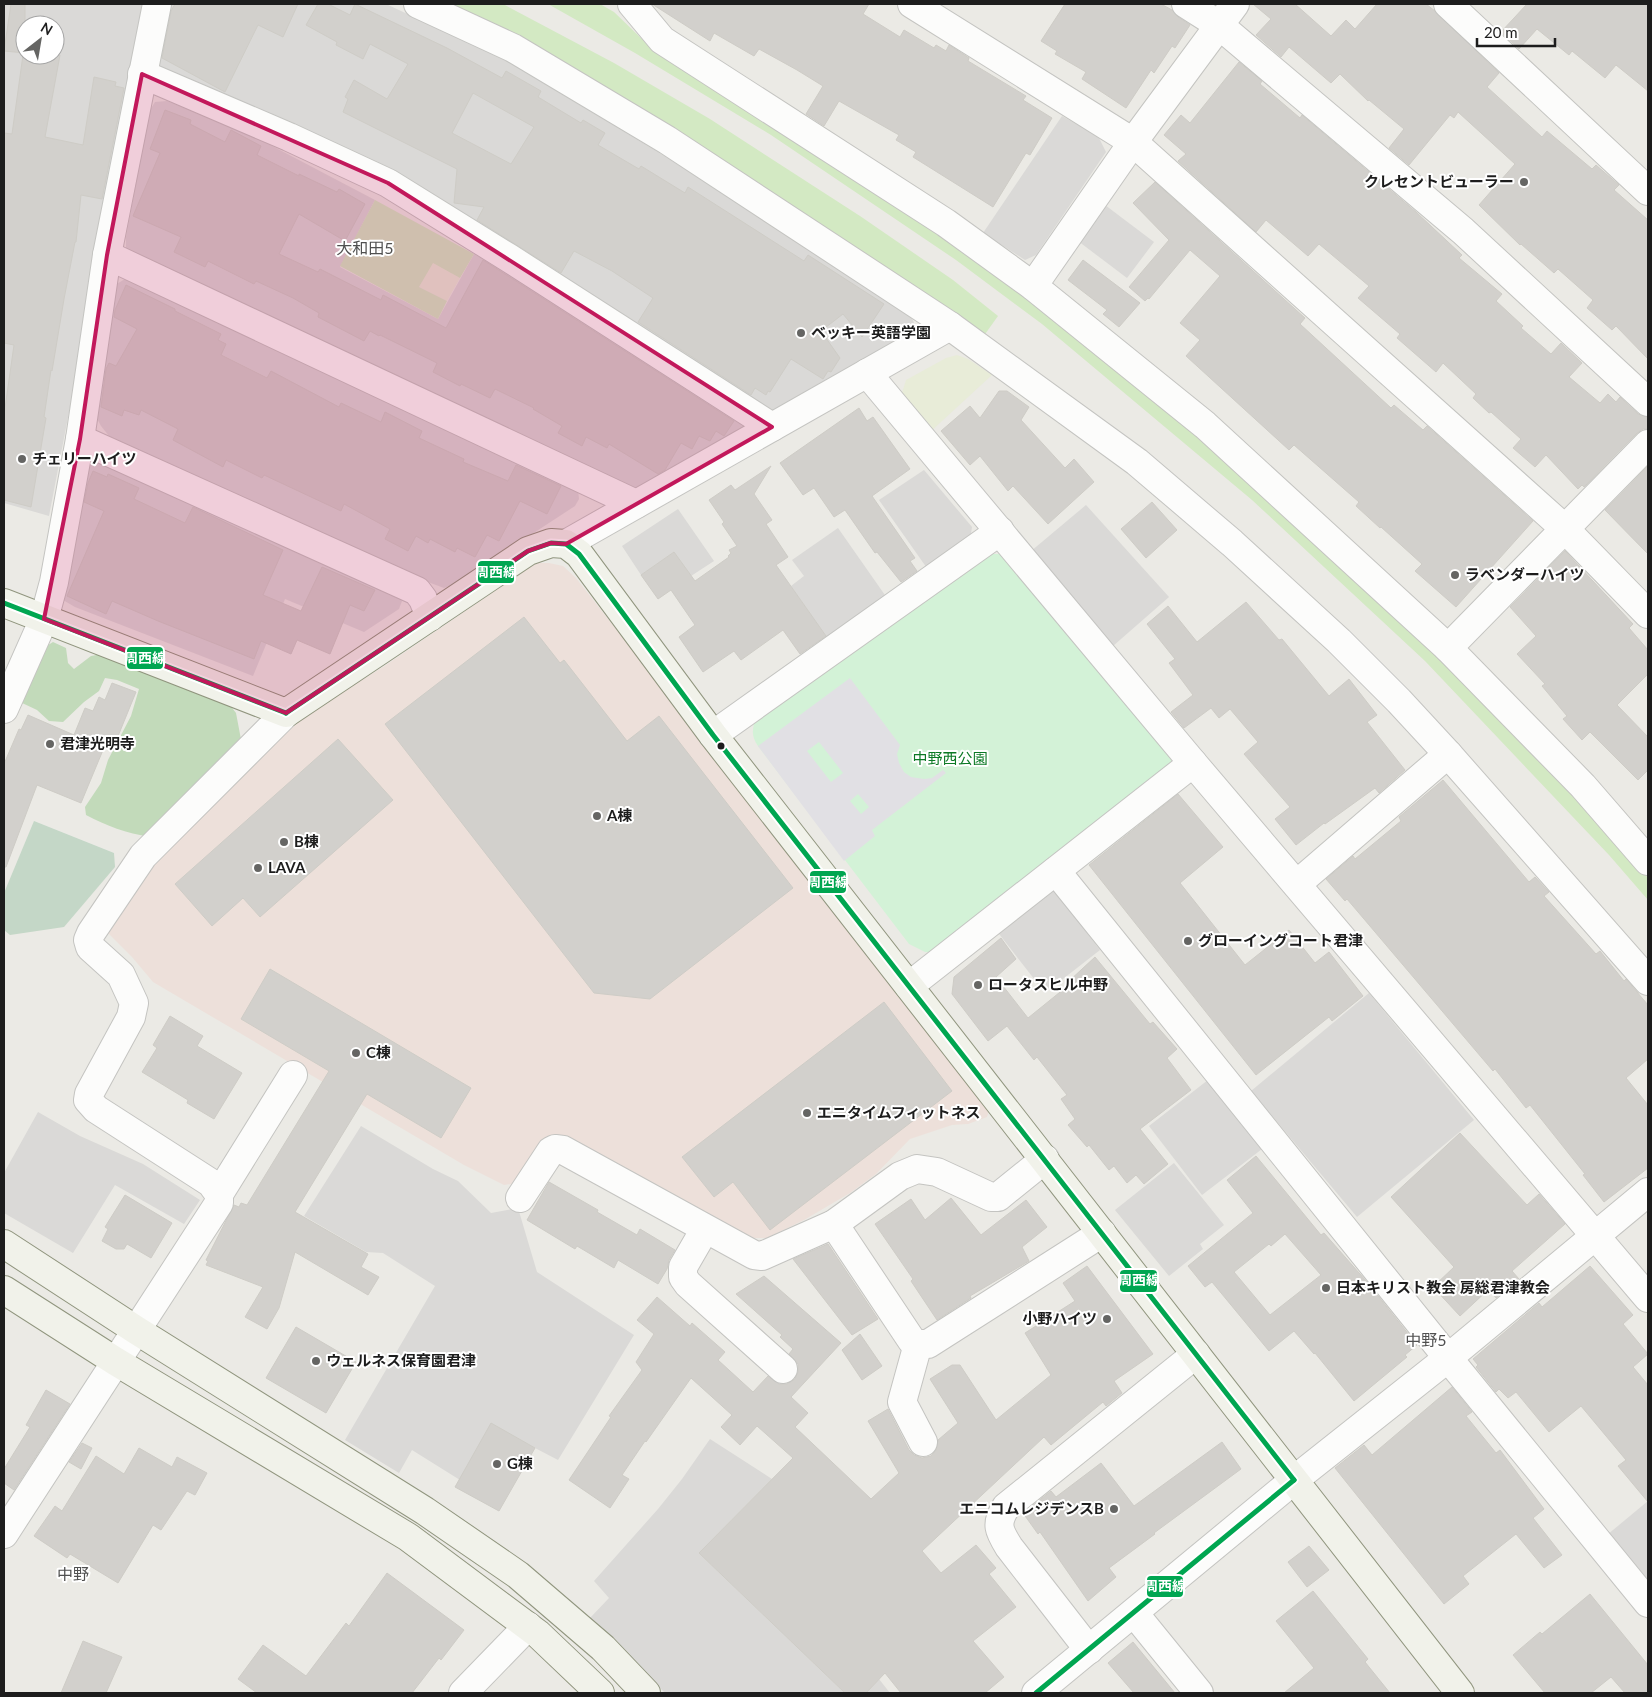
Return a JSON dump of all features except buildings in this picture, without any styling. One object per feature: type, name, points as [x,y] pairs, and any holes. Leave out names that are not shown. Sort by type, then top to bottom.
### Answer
[{"type":"street","points":[[4,709],[44,619],[54,582],[80,438],[107,255],[157,4]]},
{"type":"street","points":[[418,4],[513,48],[666,140],[950,326],[1137,462],[1224,537],[1339,641],[1399,701],[1648,981]]},
{"type":"street","points":[[632,4],[656,15],[662,40],[946,223],[1034,286],[1205,425],[1448,648],[1582,786],[1648,861]]},
{"type":"street","points":[[912,4],[1133,142],[1564,528],[1648,614]]},
{"type":"street","points":[[1186,4],[1227,14],[1648,402]]},
{"type":"street","points":[[1448,4],[1648,191]]},
{"type":"street","points":[[1034,286],[1133,142],[1227,14]]},
{"type":"street","points":[[142,74],[289,137],[388,183],[509,258],[772,427]]},
{"type":"street","points":[[107,255],[636,504]]},
{"type":"street","points":[[219,1194],[210,1183],[96,1109],[88,1100],[89,1094],[132,1018],[134,1003],[120,975],[90,947],[88,940],[143,856],[286,712],[528,551],[551,543],[566,544],[950,326]]},
{"type":"street","points":[[867,373],[1192,763],[1648,1298]]},
{"type":"street","points":[[80,438],[417,591],[423,599],[430,617]]},
{"type":"street","points":[[1448,648],[1648,444]]},
{"type":"street","points":[[713,735],[1000,531]]},
{"type":"street","points":[[566,544],[579,554],[713,735],[1460,1693]]},
{"type":"street","points":[[4,603],[286,712]]},
{"type":"street","points":[[1297,884],[1448,754]]},
{"type":"street","points":[[909,986],[1192,763]]},
{"type":"street","points":[[1056,871],[1648,1603]]},
{"type":"street","points":[[4,1534],[219,1203],[219,1194],[293,1076]]},
{"type":"street","points":[[520,1198],[551,1151],[555,1149],[563,1150],[754,1255],[762,1256],[834,1224],[900,1176],[917,1168],[937,1172],[991,1197],[998,1197],[1045,1159]]},
{"type":"street","points":[[1036,1693],[1294,1480],[1448,1358],[1648,1192]]},
{"type":"street","points":[[834,1224],[912,1341],[918,1344],[928,1344],[1102,1233]]},
{"type":"street","points":[[705,1228],[682,1267],[683,1277],[688,1284],[783,1369]]},
{"type":"street","points":[[4,1244],[136,1330],[425,1511],[518,1575],[603,1648],[646,1693]]},
{"type":"street","points":[[4,1290],[115,1361],[408,1537],[528,1626],[600,1693]]},
{"type":"street","points":[[918,1344],[902,1402],[923,1442]]},
{"type":"street","points":[[1089,1650],[1008,1548],[1000,1533],[998,1524],[1001,1514],[1006,1506],[1196,1354]]},
{"type":"street","points":[[1134,1612],[1199,1693]]},
{"type":"street","points":[[464,1693],[528,1626]]},
{"type":"highlighted area","points":[[142,74],[388,183],[772,427],[566,544],[551,543],[528,551],[286,713],[44,619],[80,439],[107,255]]},
{"type":"shaded area","points":[[4,4],[143,4],[115,173],[49,516],[4,503]]},
{"type":"shaded area","points":[[165,4],[386,4],[504,59],[666,157],[910,314],[915,325],[909,337],[778,411],[762,409],[518,253],[162,72],[153,58]]},
{"type":"shaded area","points":[[167,101],[257,138],[375,200],[340,267],[438,319],[474,254],[627,343],[742,418],[744,428],[645,488],[631,487],[126,249],[126,237],[150,110],[155,102]]},
{"type":"shaded area","points":[[1062,116],[1098,136],[1106,152],[1036,255],[1025,260],[983,233]]},
{"type":"shaded area","points":[[1105,205],[1154,242],[1127,278],[1078,241]]},
{"type":"shaded area","points":[[125,279],[571,483],[578,490],[579,499],[575,506],[457,583],[444,588],[109,436],[93,411],[115,285]]},
{"type":"shaded area","points":[[105,463],[397,592],[402,601],[399,609],[364,632],[285,599],[253,676],[75,607],[63,600],[62,592],[81,471],[90,464]]},
{"type":"shaded area","points":[[924,470],[972,527],[970,540],[929,571],[879,500]]},
{"type":"shaded area","points":[[1086,505],[1169,597],[1113,646],[1030,552]]},
{"type":"shaded area","points":[[678,509],[714,561],[691,576],[674,552],[641,575],[622,546]]},
{"type":"shaded area","points":[[838,528],[887,598],[828,639],[791,586],[804,576],[792,560]]},
{"type":"shaded area","points":[[536,563],[563,566],[576,578],[990,1107],[987,1117],[968,1124],[952,1125],[910,1139],[876,1174],[850,1193],[804,1220],[767,1238],[754,1238],[554,1136],[540,1142],[517,1183],[504,1185],[464,1165],[153,982],[107,932],[154,861],[298,722]]},
{"type":"shaded area","points":[[850,678],[900,745],[897,754],[904,772],[911,777],[924,779],[932,778],[943,770],[946,773],[872,830],[875,836],[844,861],[758,746]],"holes":[[[819,742],[843,773],[831,782],[807,751]],[[858,794],[869,807],[861,814],[850,801]]]},
{"type":"shaded area","points":[[1052,887],[1100,950],[1045,993],[996,930]]},
{"type":"shaded area","points":[[1369,993],[1474,1120],[1357,1217],[1251,1091]]},
{"type":"shaded area","points":[[1208,1080],[1262,1149],[1202,1195],[1149,1126]]},
{"type":"shaded area","points":[[38,1112],[80,1136],[143,1164],[200,1200],[184,1224],[115,1185],[73,1253],[4,1213],[4,1173]]},
{"type":"shaded area","points":[[361,1126],[433,1169],[458,1181],[491,1213],[518,1208],[537,1272],[634,1335],[558,1460],[535,1448],[460,1480],[412,1450],[399,1473],[345,1440],[435,1286],[383,1253],[366,1252],[304,1216]]},
{"type":"shaded area","points":[[1174,1163],[1224,1225],[1200,1244],[1203,1249],[1169,1276],[1115,1210]]},
{"type":"shaded area","points":[[710,1439],[772,1479],[699,1553],[845,1693],[665,1693],[590,1618],[609,1598],[594,1581],[658,1509]]},
{"type":"shaded area","points":[[1648,1501],[1648,1585],[1607,1535]]},
{"type":"shaded area","points":[[879,1679],[890,1693],[866,1693]]},
{"type":"green space","points":[[441,4],[503,4],[614,63],[710,119],[860,216],[953,280],[998,316],[983,337]]},
{"type":"green space","points":[[548,4],[600,4],[614,12],[642,39],[841,164],[1039,304],[1212,443],[1344,561],[1566,785],[1648,878],[1648,900],[1609,855],[1425,661],[1252,500],[1042,324],[956,260],[771,135],[635,53]]},
{"type":"green space","points":[[375,200],[474,254],[460,278],[433,263],[419,287],[447,301],[438,319],[340,266]]},
{"type":"green space","points":[[433,262],[460,278],[447,301],[419,287]]},
{"type":"green space","points":[[957,355],[968,359],[992,375],[929,433],[900,399],[906,380],[946,358]]},
{"type":"green space","name":"中野西公園","points":[[999,554],[1005,558],[1172,757],[1170,767],[938,952],[925,952],[909,944],[758,746],[753,736],[753,729],[756,718],[987,555]]},
{"type":"green space","points":[[53,642],[66,648],[68,663],[74,669],[91,656],[108,653],[226,700],[236,713],[243,750],[150,837],[117,829],[86,815],[85,807],[101,783],[108,760],[131,716],[139,689],[117,680],[105,678],[99,691],[63,722],[49,721],[37,710],[20,702],[24,687],[36,672],[42,649]]},
{"type":"green space","points":[[34,821],[114,853],[115,867],[64,927],[10,935],[4,930],[4,893]]},
{"type":"transit line","name":"周西線","points":[[286,713],[528,551],[551,543],[566,544],[579,554],[713,735],[1294,1480]]},
{"type":"transit line","name":"周西線","points":[[4,603],[286,713]]},
{"type":"transit line","name":"周西線","points":[[1036,1693],[1294,1480]]},
{"type":"place","name":"クレセントビューラー","points":[[1524,182]]},
{"type":"place","name":"ベッキー英語学園","points":[[801,333]]},
{"type":"place","name":"チェリーハイツ","points":[[22,459]]},
{"type":"place","name":"ラベンダーハイツ","points":[[1455,575]]},
{"type":"place","name":"君津光明寺","points":[[50,744]]},
{"type":"place","name":"A棟","points":[[597,816]]},
{"type":"place","name":"B棟","points":[[284,842]]},
{"type":"place","name":"LAVA","points":[[258,868]]},
{"type":"place","name":"グローイングコート君津","points":[[1188,941]]},
{"type":"place","name":"ロータスヒル中野","points":[[978,985]]},
{"type":"place","name":"C棟","points":[[356,1053]]},
{"type":"place","name":"エニタイムフィットネス","points":[[807,1113]]},
{"type":"place","name":"日本キリスト教会 房総君津教会","points":[[1326,1288]]},
{"type":"place","name":"小野ハイツ","points":[[1107,1319]]},
{"type":"place","name":"ウェルネス保育園君津","points":[[316,1361]]},
{"type":"place","name":"G棟","points":[[497,1464]]},
{"type":"place","name":"エニコムレジデンスB","points":[[1114,1509]]},
{"type":"district","name":"大和田5","points":[[365,248]]},
{"type":"district","name":"中野5","points":[[1426,1340]]},
{"type":"district","name":"中野","points":[[73,1574]]}]
